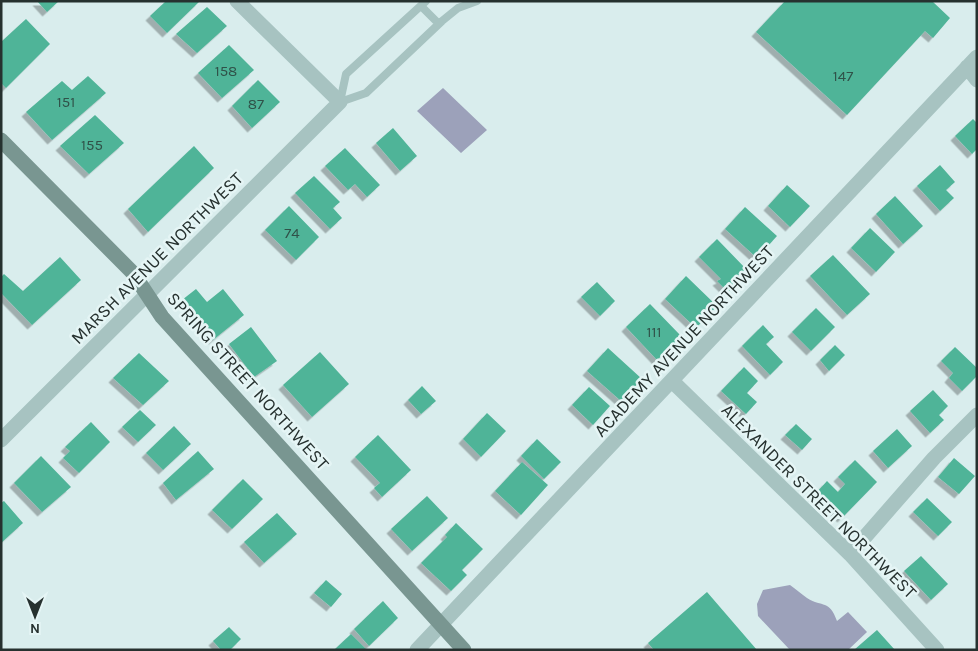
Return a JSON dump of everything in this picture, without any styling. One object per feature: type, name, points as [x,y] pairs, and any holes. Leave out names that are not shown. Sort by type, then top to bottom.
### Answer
[{"type":"street","points":[[237,1],[340,102]]},
{"type":"street","points":[[972,62],[977,80]]},
{"type":"street","name":"ACADEMY AVENUE NORTHWEST","points":[[417,650],[443,625],[972,62]]},
{"type":"street","name":"MARSH AVENUE NORTHWEST","points":[[1,440],[340,102]]},
{"type":"street","name":"SPRING STREET NORTHWEST","points":[[1,140],[133,273],[162,317],[464,650]]},
{"type":"street","name":"ALEXANDER STREET NORTHWEST","points":[[672,381],[850,554],[938,650]]},
{"type":"street","points":[[850,554],[934,458],[977,415]]},
{"type":"lane","points":[[340,102],[366,92],[458,8],[477,1]]},
{"type":"lane","points":[[340,102],[346,74],[424,4],[439,24]]},
{"type":"shaded area","points":[[443,88],[487,130],[461,153],[417,111]]},
{"type":"shaded area","points":[[790,585],[807,598],[828,607],[837,621],[848,612],[867,632],[848,650],[790,650],[758,616],[757,604],[763,590]]},
{"type":"building","points":[[37,1],[59,1],[47,12]]},
{"type":"building","points":[[166,1],[200,1],[167,33],[150,16]]},
{"type":"building","points":[[785,1],[932,1],[950,18],[933,38],[925,31],[847,115],[756,32]]},
{"type":"building","points":[[207,7],[227,26],[197,53],[176,34]]},
{"type":"building","points":[[26,19],[50,44],[6,88],[1,83],[1,42]]},
{"type":"building","points":[[229,45],[254,70],[222,98],[198,73]]},
{"type":"building","points":[[88,76],[106,93],[52,140],[26,112],[62,81],[72,90]]},
{"type":"building","points":[[258,80],[280,102],[252,128],[232,106]]},
{"type":"building","points":[[95,115],[124,143],[89,174],[60,146]]},
{"type":"building","points":[[973,119],[977,123],[977,149],[972,154],[955,136]]},
{"type":"building","points":[[393,128],[417,156],[400,171],[376,143]]},
{"type":"building","points":[[194,146],[214,168],[148,232],[128,209]]},
{"type":"building","points":[[345,148],[380,185],[367,197],[355,184],[348,190],[325,166]]},
{"type":"building","points":[[940,165],[955,182],[946,190],[954,198],[940,211],[917,186]]},
{"type":"building","points":[[314,176],[340,202],[333,208],[342,218],[330,229],[295,193]]},
{"type":"building","points":[[787,185],[810,206],[790,227],[768,206]]},
{"type":"building","points":[[895,196],[923,226],[903,244],[876,214]]},
{"type":"building","points":[[289,206],[319,237],[296,260],[265,230]]},
{"type":"building","points":[[745,207],[777,236],[757,258],[725,229]]},
{"type":"building","points":[[870,228],[895,252],[876,272],[851,248]]},
{"type":"building","points":[[717,239],[749,272],[728,292],[717,281],[721,279],[699,257]]},
{"type":"building","points":[[833,255],[870,294],[847,315],[810,276]]},
{"type":"building","points":[[60,257],[81,280],[32,325],[1,293],[1,277],[4,274],[23,291]]},
{"type":"building","points":[[686,276],[717,306],[696,328],[665,299]]},
{"type":"building","points":[[597,282],[615,301],[600,316],[581,297]]},
{"type":"building","points":[[196,289],[207,302],[223,289],[244,315],[213,340],[182,300]]},
{"type":"building","points":[[650,304],[682,337],[657,360],[626,327]]},
{"type":"building","points":[[816,308],[835,327],[811,351],[792,332]]},
{"type":"building","points":[[763,325],[774,337],[766,344],[783,362],[770,375],[742,346]]},
{"type":"building","points":[[251,327],[277,361],[254,377],[229,344]]},
{"type":"building","points":[[835,345],[845,355],[829,371],[820,360]]},
{"type":"building","points":[[955,347],[977,368],[977,376],[962,391],[949,378],[953,373],[941,361]]},
{"type":"building","points":[[608,348],[642,379],[621,401],[587,371]]},
{"type":"building","points":[[320,352],[349,384],[312,417],[283,385]]},
{"type":"building","points":[[139,353],[169,381],[143,405],[113,378]]},
{"type":"building","points":[[744,367],[758,381],[747,393],[757,402],[746,414],[721,391]]},
{"type":"building","points":[[422,386],[436,401],[421,414],[408,400]]},
{"type":"building","points":[[589,387],[610,406],[593,425],[572,405]]},
{"type":"building","points":[[933,390],[948,406],[939,415],[944,420],[930,433],[910,411]]},
{"type":"building","points":[[140,410],[156,425],[138,442],[122,427]]},
{"type":"building","points":[[487,413],[506,431],[481,457],[463,439]]},
{"type":"building","points":[[91,422],[110,442],[79,473],[63,458],[70,451],[65,447]]},
{"type":"building","points":[[796,424],[812,439],[802,450],[785,435]]},
{"type":"building","points":[[174,426],[191,444],[163,470],[146,453]]},
{"type":"building","points":[[897,429],[912,446],[888,468],[873,451]]},
{"type":"building","points":[[378,435],[411,470],[382,497],[374,488],[380,483],[355,457]]},
{"type":"building","points":[[537,439],[561,462],[544,479],[521,456]]},
{"type":"building","points":[[198,451],[214,469],[176,500],[163,483]]},
{"type":"building","points":[[41,456],[71,487],[42,512],[14,483]]},
{"type":"building","points":[[954,458],[975,476],[959,494],[938,477]]},
{"type":"building","points":[[855,460],[877,482],[842,518],[816,493],[827,481],[838,492],[845,484],[838,477]]},
{"type":"building","points":[[522,462],[548,485],[521,515],[495,491]]},
{"type":"building","points":[[243,479],[263,499],[232,529],[212,510]]},
{"type":"building","points":[[427,496],[448,518],[412,551],[391,529]]},
{"type":"building","points":[[927,498],[952,522],[938,536],[913,512]]},
{"type":"building","points":[[4,501],[23,523],[1,543],[1,503]]},
{"type":"building","points":[[277,513],[297,534],[264,563],[244,542]]},
{"type":"building","points":[[456,523],[483,549],[462,570],[467,575],[451,591],[421,563],[447,537],[445,535]]},
{"type":"building","points":[[921,556],[948,584],[931,600],[904,571]]},
{"type":"building","points":[[326,580],[342,594],[331,607],[314,593]]},
{"type":"building","points":[[707,592],[757,650],[654,650],[648,643]]},
{"type":"building","points":[[383,601],[398,618],[369,646],[354,629]]},
{"type":"building","points":[[229,627],[241,639],[230,650],[221,650],[213,641]]},
{"type":"building","points":[[877,630],[895,650],[854,650]]},
{"type":"building","points":[[351,634],[367,650],[334,650]]}]
